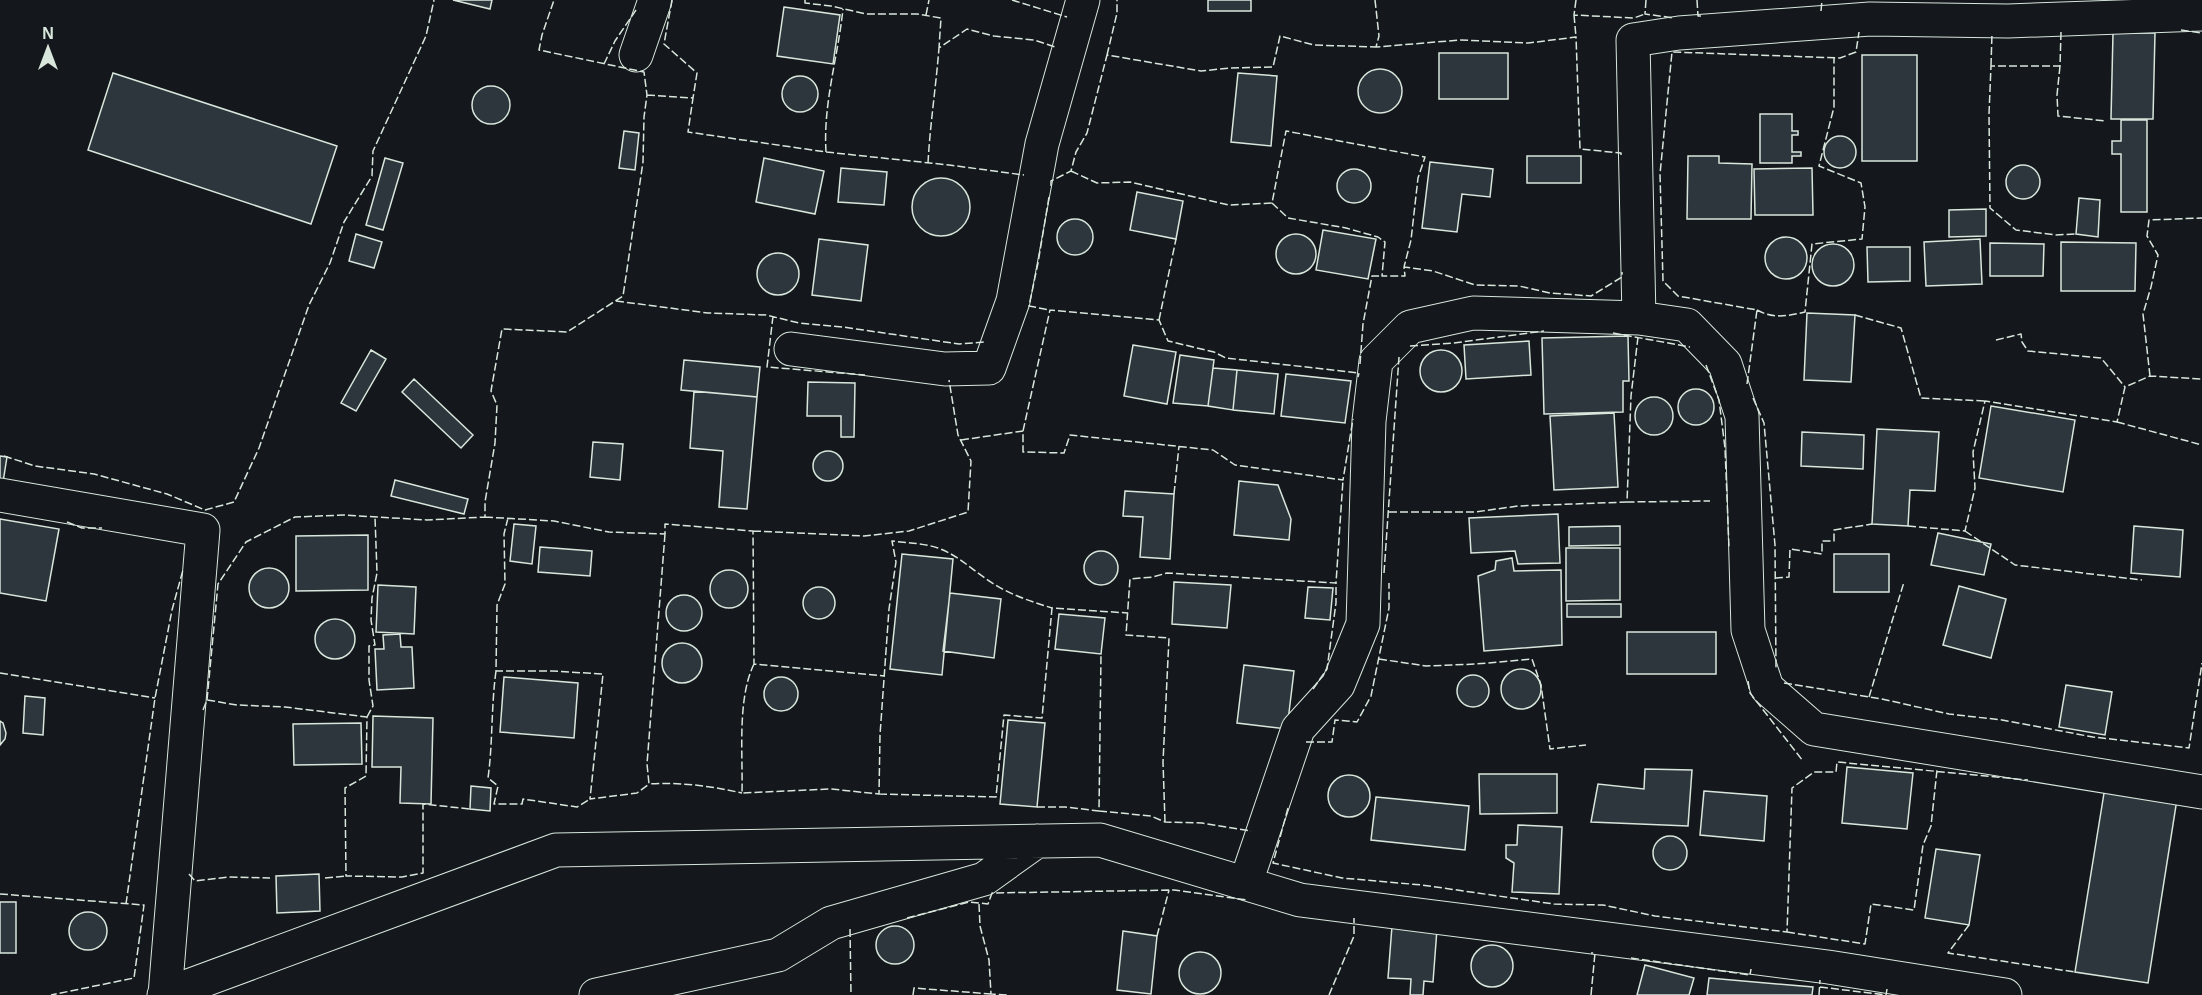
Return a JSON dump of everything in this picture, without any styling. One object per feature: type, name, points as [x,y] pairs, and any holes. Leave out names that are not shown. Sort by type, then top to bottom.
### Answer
[{"type":"street","points":[[636,55],[655,0]]},
{"type":"street","points":[[791,349],[945,369],[989,368],[1013,301],[1042,144],[1083,0]]},
{"type":"street","points":[[1639,318],[1633,40],[1679,33],[1870,19],[2008,21],[2202,14]]},
{"type":"street","points":[[1245,882],[1298,729],[1338,685],[1363,624],[1369,421],[1376,361],[1410,327],[1473,313],[1639,318],[1688,325],[1725,364],[1742,416],[1748,630],[1767,688],[1814,729],[2202,792]]},
{"type":"street","points":[[0,495],[203,530],[164,995],[556,850],[1100,840],[1300,900],[1828,967],[2005,995]]},
{"type":"street","points":[[596,995],[778,955],[831,923],[984,879],[1037,841]]},
{"type":"building","points":[[453,0],[492,0],[490,9]]},
{"type":"building","points":[[1208,0],[1251,0],[1251,11],[1208,11]]},
{"type":"building","points":[[784,7],[840,15],[833,64],[777,56]]},
{"type":"building","points":[[2113,33],[2155,33],[2153,119],[2111,119]]},
{"type":"building","points":[[1439,53],[1508,53],[1508,99],[1439,99]]},
{"type":"building","points":[[1862,55],[1917,55],[1917,161],[1862,161]]},
{"type":"building","points":[[1380,69],[1395,76],[1402,91],[1395,106],[1380,113],[1365,106],[1358,91],[1365,76]]},
{"type":"building","points":[[113,73],[337,146],[311,224],[88,150]]},
{"type":"building","points":[[1238,73],[1277,76],[1271,146],[1231,142]]},
{"type":"building","points":[[800,76],[812,82],[818,94],[812,106],[800,112],[788,106],[782,94],[788,82]]},
{"type":"building","points":[[491,86],[504,92],[510,105],[504,118],[491,124],[478,118],[472,105],[478,92]]},
{"type":"building","points":[[1760,114],[1792,114],[1792,131],[1798,131],[1798,135],[1792,135],[1792,152],[1801,152],[1801,156],[1792,156],[1792,163],[1760,163]]},
{"type":"building","points":[[2121,120],[2147,120],[2147,212],[2121,212],[2121,154],[2112,154],[2112,141],[2121,141]]},
{"type":"building","points":[[624,131],[639,133],[635,170],[619,168]]},
{"type":"building","points":[[1840,136],[1851,141],[1856,152],[1851,163],[1840,168],[1829,163],[1824,152],[1829,141]]},
{"type":"building","points":[[1527,156],[1581,156],[1581,183],[1527,183]]},
{"type":"building","points":[[1688,156],[1719,156],[1719,163],[1752,164],[1751,219],[1687,219]]},
{"type":"building","points":[[385,158],[403,163],[383,230],[366,225]]},
{"type":"building","points":[[764,158],[824,171],[815,214],[756,202]]},
{"type":"building","points":[[1430,162],[1493,169],[1490,197],[1462,194],[1457,232],[1422,228]]},
{"type":"building","points":[[2023,165],[2035,170],[2040,182],[2035,194],[2023,199],[2011,194],[2006,182],[2011,170]]},
{"type":"building","points":[[841,168],[887,172],[884,205],[838,202]]},
{"type":"building","points":[[1812,168],[1813,215],[1755,215],[1754,169]]},
{"type":"building","points":[[1354,169],[1366,174],[1371,186],[1366,198],[1354,203],[1342,198],[1337,186],[1342,174]]},
{"type":"building","points":[[941,178],[952,180],[965,191],[970,207],[968,218],[957,231],[941,236],[930,234],[917,223],[912,207],[914,196],[925,183]]},
{"type":"building","points":[[1137,192],[1183,201],[1176,239],[1130,230]]},
{"type":"building","points":[[2079,198],[2100,200],[2098,237],[2076,234]]},
{"type":"building","points":[[1986,209],[1986,236],[1949,237],[1949,210]]},
{"type":"building","points":[[1075,219],[1088,224],[1093,237],[1088,250],[1075,255],[1062,250],[1057,237],[1062,224]]},
{"type":"building","points":[[1323,230],[1376,239],[1368,279],[1316,270]]},
{"type":"building","points":[[356,234],[382,242],[374,268],[349,261]]},
{"type":"building","points":[[1296,234],[1304,235],[1310,240],[1315,246],[1315,262],[1310,268],[1304,273],[1296,274],[1288,273],[1282,268],[1277,262],[1276,254],[1277,246],[1282,240],[1288,235]]},
{"type":"building","points":[[1786,237],[1794,238],[1801,243],[1806,250],[1806,266],[1801,273],[1794,278],[1786,279],[1778,278],[1771,273],[1766,266],[1765,258],[1766,250],[1771,243],[1778,238]]},
{"type":"building","points":[[819,239],[868,245],[861,301],[812,295]]},
{"type":"building","points":[[1980,239],[1982,284],[1926,286],[1924,242]]},
{"type":"building","points":[[2061,242],[2136,243],[2135,291],[2061,291]]},
{"type":"building","points":[[1990,243],[2044,244],[2043,276],[1990,276]]},
{"type":"building","points":[[1833,244],[1841,245],[1848,250],[1853,257],[1853,273],[1848,280],[1841,285],[1833,286],[1825,285],[1818,280],[1813,273],[1812,265],[1813,257],[1818,250],[1825,245]]},
{"type":"building","points":[[1867,247],[1910,247],[1910,281],[1868,282]]},
{"type":"building","points":[[778,253],[786,254],[793,259],[798,266],[798,282],[793,289],[786,294],[778,295],[770,294],[763,289],[758,282],[757,274],[758,266],[763,259],[770,254]]},
{"type":"building","points":[[1807,313],[1855,315],[1851,382],[1804,380]]},
{"type":"building","points":[[1628,336],[1629,381],[1623,381],[1623,412],[1544,414],[1542,338]]},
{"type":"building","points":[[1529,341],[1531,375],[1466,379],[1464,345]]},
{"type":"building","points":[[1133,345],[1176,352],[1167,404],[1124,396]]},
{"type":"building","points":[[371,350],[386,359],[356,411],[341,403]]},
{"type":"building","points":[[1441,350],[1456,356],[1462,371],[1456,386],[1441,392],[1426,386],[1420,371],[1426,356]]},
{"type":"building","points":[[1180,355],[1214,360],[1208,406],[1173,403]]},
{"type":"building","points":[[684,360],[760,367],[757,397],[681,390]]},
{"type":"building","points":[[1213,368],[1237,370],[1233,410],[1208,406]]},
{"type":"building","points":[[1237,370],[1278,374],[1274,414],[1233,410]]},
{"type":"building","points":[[1286,374],[1351,381],[1345,423],[1281,416]]},
{"type":"building","points":[[414,379],[473,435],[461,448],[402,392]]},
{"type":"building","points":[[808,382],[855,383],[854,437],[841,437],[841,416],[807,416]]},
{"type":"building","points":[[1696,389],[1708,395],[1714,407],[1708,419],[1696,425],[1684,419],[1678,407],[1684,395]]},
{"type":"building","points":[[694,391],[757,397],[747,509],[719,507],[723,451],[690,448]]},
{"type":"building","points":[[1654,397],[1667,403],[1673,416],[1667,429],[1654,435],[1641,429],[1635,416],[1641,403]]},
{"type":"building","points":[[1991,406],[2075,420],[2063,492],[1979,478]]},
{"type":"building","points":[[1614,413],[1618,487],[1554,490],[1550,416]]},
{"type":"building","points":[[1877,429],[1939,432],[1935,491],[1910,490],[1908,526],[1872,524]]},
{"type":"building","points":[[1802,432],[1864,435],[1863,469],[1801,466]]},
{"type":"building","points":[[593,442],[623,444],[620,480],[590,477]]},
{"type":"building","points":[[828,451],[834,452],[842,460],[842,472],[834,480],[828,481],[822,480],[814,472],[813,466],[814,460],[822,452]]},
{"type":"building","points":[[0,456],[7,457],[3,482],[0,482]]},
{"type":"building","points":[[395,480],[468,499],[464,514],[391,496]]},
{"type":"building","points":[[1239,481],[1278,485],[1291,519],[1289,540],[1234,535]]},
{"type":"building","points":[[1125,491],[1174,494],[1170,559],[1140,557],[1143,517],[1123,516]]},
{"type":"building","points":[[1558,514],[1560,563],[1518,564],[1515,551],[1471,553],[1469,518]]},
{"type":"building","points":[[0,519],[59,529],[46,601],[0,593]]},
{"type":"building","points":[[514,524],[536,526],[532,564],[510,561]]},
{"type":"building","points":[[1620,526],[1620,545],[1569,546],[1569,527]]},
{"type":"building","points":[[2134,526],[2183,530],[2180,577],[2131,573]]},
{"type":"building","points":[[1938,533],[1991,544],[1984,575],[1931,565]]},
{"type":"building","points":[[368,535],[368,590],[296,591],[296,536]]},
{"type":"building","points":[[540,547],[592,551],[590,576],[538,572]]},
{"type":"building","points":[[1566,548],[1620,548],[1620,600],[1566,601]]},
{"type":"building","points":[[1101,551],[1113,556],[1118,568],[1113,580],[1101,585],[1089,580],[1084,568],[1089,556]]},
{"type":"building","points":[[902,554],[953,559],[942,675],[890,669]]},
{"type":"building","points":[[1834,554],[1889,554],[1889,592],[1834,592]]},
{"type":"building","points":[[1512,558],[1514,571],[1561,570],[1562,645],[1484,651],[1478,576],[1495,570],[1496,561]]},
{"type":"building","points":[[269,568],[283,574],[289,588],[283,602],[269,608],[255,602],[249,588],[255,574]]},
{"type":"building","points":[[729,570],[743,575],[748,589],[743,603],[729,608],[715,603],[710,589],[715,575]]},
{"type":"building","points":[[1174,582],[1231,585],[1227,628],[1172,624]]},
{"type":"building","points":[[378,585],[416,587],[414,634],[376,632]]},
{"type":"building","points":[[1959,586],[2006,599],[1991,658],[1943,645]]},
{"type":"building","points":[[819,587],[830,592],[835,603],[830,614],[819,619],[808,614],[803,603],[808,592]]},
{"type":"building","points":[[1308,587],[1333,588],[1330,620],[1305,618]]},
{"type":"building","points":[[950,593],[1001,599],[994,658],[943,651]]},
{"type":"building","points":[[684,595],[697,600],[702,613],[697,626],[684,631],[671,626],[666,613],[671,600]]},
{"type":"building","points":[[1567,604],[1621,604],[1621,617],[1567,617]]},
{"type":"building","points":[[1059,614],[1105,618],[1101,654],[1055,649]]},
{"type":"building","points":[[335,619],[349,625],[355,639],[349,653],[335,659],[321,653],[315,639],[321,625]]},
{"type":"building","points":[[1627,632],[1716,632],[1716,674],[1627,674]]},
{"type":"building","points":[[400,634],[401,647],[412,647],[414,688],[377,690],[375,649],[384,649],[383,635]]},
{"type":"building","points":[[682,643],[690,644],[696,649],[701,655],[701,671],[696,677],[690,682],[682,683],[674,682],[668,677],[663,671],[662,663],[663,655],[668,649],[674,644]]},
{"type":"building","points":[[1244,665],[1294,671],[1287,729],[1237,723]]},
{"type":"building","points":[[1521,669],[1529,670],[1535,675],[1540,681],[1540,697],[1535,703],[1529,708],[1521,709],[1513,708],[1507,703],[1502,697],[1501,689],[1502,681],[1507,675],[1513,670]]},
{"type":"building","points":[[1473,675],[1485,679],[1489,691],[1485,703],[1473,707],[1461,703],[1457,691],[1461,679]]},
{"type":"building","points":[[504,677],[578,683],[574,738],[500,732]]},
{"type":"building","points":[[781,677],[793,682],[798,694],[793,706],[781,711],[769,706],[764,694],[769,682]]},
{"type":"building","points":[[2066,685],[2112,692],[2105,735],[2059,727]]},
{"type":"building","points":[[25,696],[45,698],[43,735],[23,733]]},
{"type":"building","points":[[373,716],[433,718],[431,804],[400,803],[401,767],[372,767]]},
{"type":"building","points":[[1008,720],[1045,723],[1037,807],[1000,804]]},
{"type":"building","points":[[0,721],[6,733],[0,745]]},
{"type":"building","points":[[361,723],[362,764],[294,765],[293,724]]},
{"type":"building","points":[[1847,767],[1913,773],[1907,829],[1842,823]]},
{"type":"building","points":[[1645,769],[1692,770],[1688,826],[1591,822],[1598,784],[1644,789]]},
{"type":"building","points":[[1479,774],[1557,774],[1557,813],[1480,814]]},
{"type":"building","points":[[1349,775],[1357,776],[1364,781],[1369,788],[1369,804],[1364,811],[1357,816],[1349,817],[1341,816],[1334,811],[1329,804],[1328,796],[1329,788],[1334,781],[1341,776]]},
{"type":"building","points":[[471,786],[491,788],[490,811],[470,809]]},
{"type":"building","points":[[2105,787],[2177,799],[2148,983],[2075,972]]},
{"type":"building","points":[[1704,791],[1767,796],[1764,841],[1700,835]]},
{"type":"building","points":[[1376,797],[1469,806],[1465,850],[1371,840]]},
{"type":"building","points":[[1518,825],[1562,827],[1559,894],[1512,892],[1514,863],[1506,858],[1506,845],[1517,845]]},
{"type":"building","points":[[1670,836],[1682,841],[1687,853],[1682,865],[1670,870],[1658,865],[1653,853],[1658,841]]},
{"type":"building","points":[[1936,849],[1980,855],[1969,925],[1925,918]]},
{"type":"building","points":[[319,874],[320,911],[277,913],[276,876]]},
{"type":"building","points":[[0,902],[16,902],[16,953],[0,953]]},
{"type":"building","points":[[88,912],[95,913],[101,918],[106,924],[106,938],[101,944],[95,949],[88,950],[81,949],[75,944],[70,938],[69,931],[70,924],[75,918],[81,913]]},
{"type":"building","points":[[895,926],[909,931],[914,945],[909,959],[895,964],[881,959],[876,945],[881,931]]},
{"type":"building","points":[[1392,926],[1437,929],[1433,982],[1424,981],[1423,995],[1410,995],[1411,979],[1388,978]]},
{"type":"building","points":[[1123,931],[1157,936],[1151,994],[1117,990]]},
{"type":"building","points":[[1492,945],[1500,946],[1507,951],[1512,958],[1512,974],[1507,981],[1500,986],[1492,987],[1484,986],[1477,981],[1472,974],[1471,966],[1472,958],[1477,951],[1484,946]]},
{"type":"building","points":[[1200,952],[1208,953],[1215,958],[1220,965],[1220,981],[1215,988],[1208,993],[1200,994],[1192,993],[1185,988],[1180,981],[1179,973],[1180,965],[1185,958],[1192,953]]},
{"type":"building","points":[[1645,965],[1694,978],[1689,995],[1637,995]]},
{"type":"building","points":[[1709,978],[1813,987],[1812,995],[1707,995]]},
{"type":"fence","points":[[4,456],[35,466],[94,474],[167,494],[205,510],[234,502],[259,448],[309,305],[330,263],[344,222],[372,176],[373,151],[426,36],[434,0]]},
{"type":"fence","points":[[207,700],[218,584],[246,542],[295,517],[344,515],[427,520],[485,517],[485,502],[495,443],[497,405],[491,391],[502,329],[567,332],[623,296],[643,162],[647,95],[644,72],[539,50],[554,0]]},
{"type":"fence","points":[[672,0],[664,44],[697,73],[693,98]]},
{"type":"fence","points":[[805,0],[805,3],[866,14],[917,14],[941,18],[939,48]]},
{"type":"fence","points":[[926,15],[929,0]]},
{"type":"fence","points":[[1012,0],[1067,17]]},
{"type":"fence","points":[[1107,55],[1117,13],[1117,0]]},
{"type":"fence","points":[[1375,0],[1379,36],[1376,47],[1460,40],[1528,43],[1576,37],[1580,149],[1621,153],[1621,155]]},
{"type":"fence","points":[[1576,0],[1574,15],[1634,18],[1645,14]]},
{"type":"fence","points":[[1646,0],[1645,14],[1674,18]]},
{"type":"fence","points":[[1697,0],[1698,16],[1703,16]]},
{"type":"fence","points":[[1821,11],[1822,0]]},
{"type":"fence","points":[[826,152],[829,98],[843,9]]},
{"type":"fence","points":[[604,64],[615,41],[636,10]]},
{"type":"fence","points":[[1574,15],[1576,37]]},
{"type":"fence","points":[[928,163],[939,48],[967,29],[994,36],[1034,40],[1055,47]]},
{"type":"fence","points":[[2181,30],[2202,33]]},
{"type":"fence","points":[[1747,384],[1757,310],[1678,296],[1663,281],[1660,174],[1672,52],[1840,58],[1856,52],[1859,32]]},
{"type":"fence","points":[[2061,32],[2060,66],[1991,66],[1990,208],[2016,230],[2056,235],[2076,234]]},
{"type":"fence","points":[[1991,66],[1992,33]]},
{"type":"fence","points":[[1051,186],[1051,181],[1071,171],[1076,152],[1087,133],[1107,55],[1201,71],[1273,67],[1280,36],[1314,45],[1376,47]]},
{"type":"fence","points":[[1757,310],[1775,316],[1805,312],[1812,244],[1862,239],[1865,207],[1861,183],[1819,166],[1834,107],[1834,58]]},
{"type":"fence","points":[[2060,66],[2057,95],[2058,116],[2106,121]]},
{"type":"fence","points":[[647,95],[693,98],[688,132],[826,152],[1024,175]]},
{"type":"fence","points":[[1071,171],[1097,183],[1130,182],[1229,205],[1272,203],[1286,131],[1425,157],[1418,178],[1411,240],[1404,267]]},
{"type":"fence","points":[[1049,197],[1029,306],[1050,310]]},
{"type":"fence","points":[[1272,203],[1288,218],[1346,228],[1378,237],[1385,242],[1382,276],[1405,276],[1404,267],[1433,271],[1475,285],[1519,286],[1550,293],[1591,296],[1622,277],[1622,272]]},
{"type":"fence","points":[[2150,376],[2143,314],[2158,255],[2147,236],[2149,220],[2202,218]]},
{"type":"fence","points":[[1159,320],[1176,239]]},
{"type":"fence","points":[[1360,364],[1363,324],[1372,276],[1382,276]]},
{"type":"fence","points":[[616,301],[708,313],[766,315],[799,323],[959,344],[985,342]]},
{"type":"fence","points":[[1023,431],[1050,310],[1159,320],[1168,341],[1214,352],[1226,358],[1359,373],[1358,377]]},
{"type":"fence","points":[[1855,315],[1901,328],[1921,398],[1985,401]]},
{"type":"fence","points":[[773,316],[767,367],[865,375]]},
{"type":"fence","points":[[1410,346],[1454,343],[1544,331]]},
{"type":"fence","points":[[1613,333],[1690,347]]},
{"type":"fence","points":[[1996,340],[2021,334],[2022,342],[2028,351],[2101,358],[2125,387]]},
{"type":"fence","points":[[1638,337],[1631,396],[1627,502],[1710,501]]},
{"type":"fence","points":[[1384,573],[1399,357]]},
{"type":"fence","points":[[1706,365],[1719,400],[1725,448],[1729,548]]},
{"type":"fence","points":[[1908,526],[1965,531],[1975,488],[1973,452],[1985,401],[2117,422],[2125,387],[2150,376],[2202,379]]},
{"type":"fence","points":[[753,531],[864,536],[909,531],[968,512],[971,461],[958,435],[949,380]]},
{"type":"fence","points":[[1753,398],[1764,423],[1775,545],[1776,668]]},
{"type":"fence","points":[[961,440],[1023,431],[1023,452],[1064,453],[1070,435],[1213,450],[1235,465],[1343,480],[1353,419]]},
{"type":"fence","points":[[2117,422],[2202,445]]},
{"type":"fence","points":[[1174,494],[1179,446]]},
{"type":"fence","points":[[1165,822],[1163,762],[1169,638],[1126,635],[1130,579],[1167,573],[1336,583],[1343,480]]},
{"type":"fence","points":[[1389,512],[1475,512],[1518,506],[1627,502]]},
{"type":"fence","points":[[367,717],[373,706],[369,680],[369,646],[375,645],[371,620],[377,573],[375,517]]},
{"type":"fence","points":[[485,517],[554,521],[609,532],[665,534],[665,524],[753,531],[754,664],[885,676]]},
{"type":"fence","points":[[508,518],[504,534],[505,584],[497,605],[496,671],[603,674],[590,799],[637,793],[649,784]]},
{"type":"fence","points":[[67,522],[82,528],[102,528]]},
{"type":"fence","points":[[1775,578],[1789,577],[1790,549],[1822,554],[1822,541],[1834,541],[1834,530],[1872,524]]},
{"type":"fence","points":[[1965,531],[2015,565],[2142,580]]},
{"type":"fence","points":[[665,534],[647,764],[649,784],[696,785],[742,793]]},
{"type":"fence","points":[[754,664],[745,693],[743,710],[742,793],[831,789],[879,794],[880,735],[889,609],[896,562],[892,541],[938,548],[1001,588],[1052,608]]},
{"type":"fence","points":[[126,904],[155,698],[172,610],[183,570]]},
{"type":"fence","points":[[1869,697],[1904,582]]},
{"type":"fence","points":[[1313,689],[1327,669],[1336,603],[1336,583]]},
{"type":"fence","points":[[1306,742],[1332,742],[1335,720],[1357,722],[1371,696],[1389,608],[1389,583]]},
{"type":"fence","points":[[879,794],[996,797],[1004,715],[1042,718],[1052,608],[1128,613]]},
{"type":"fence","points":[[1037,807],[1065,807],[1099,811],[1101,654]]},
{"type":"fence","points":[[1379,659],[1426,666],[1532,659],[1541,685],[1550,749],[1586,745]]},
{"type":"fence","points":[[1784,683],[1882,699],[1949,714],[2002,720],[2093,737],[2189,748],[2202,663]]},
{"type":"fence","points":[[496,671],[488,778],[498,786],[494,804],[522,804],[523,799],[577,807],[590,799]]},
{"type":"fence","points":[[0,673],[155,698]]},
{"type":"fence","points":[[1748,681],[1750,693],[1803,761]]},
{"type":"fence","points":[[203,710],[207,700],[237,705],[285,707],[367,717],[366,776],[345,788],[346,876],[402,877],[423,873],[423,804],[470,809]]},
{"type":"fence","points":[[1288,808],[1273,863],[1342,878],[1422,885],[1554,904],[1603,905],[1655,916],[1787,932],[1792,788],[1814,772],[1836,772],[1837,762],[2028,780]]},
{"type":"fence","points":[[1787,932],[1865,944],[1871,904],[1914,910],[1923,845],[1931,826],[1937,770]]},
{"type":"fence","points":[[1099,811],[1151,816],[1165,822],[1202,823],[1251,831]]},
{"type":"fence","points":[[189,874],[195,881],[228,877],[270,878]]},
{"type":"fence","points":[[325,878],[346,876]]},
{"type":"fence","points":[[1157,936],[1169,890]]},
{"type":"fence","points":[[907,918],[969,902],[988,904],[992,893],[1174,890],[1247,900]]},
{"type":"fence","points":[[0,894],[144,905],[134,978],[51,995]]},
{"type":"fence","points":[[979,904],[980,926],[989,960],[991,994],[1007,995]]},
{"type":"fence","points":[[1329,995],[1354,936],[1354,918]]},
{"type":"fence","points":[[1969,925],[1948,953],[2075,972]]},
{"type":"fence","points":[[850,929],[851,995]]},
{"type":"fence","points":[[1591,953],[1595,953],[1591,995]]},
{"type":"fence","points":[[1631,958],[1750,975],[1751,969]]},
{"type":"fence","points":[[1819,995],[1820,980]]},
{"type":"fence","points":[[1820,987],[1886,995],[1887,989]]},
{"type":"fence","points":[[913,995],[914,988],[991,994]]}]
